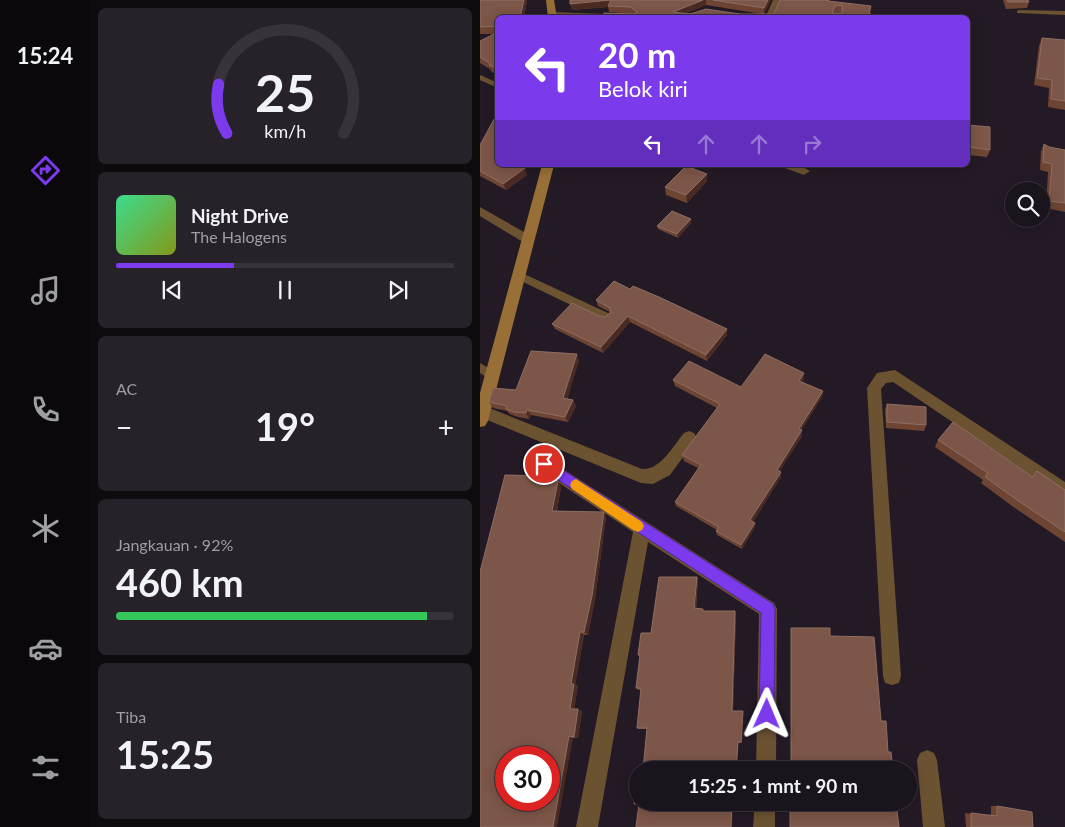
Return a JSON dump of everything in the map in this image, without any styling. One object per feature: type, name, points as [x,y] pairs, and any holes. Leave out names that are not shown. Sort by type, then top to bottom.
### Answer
[{"type":"street","points":[[550,0],[553,15]]},
{"type":"street","points":[[770,15],[777,0]]},
{"type":"street","points":[[547,167],[527,239],[520,276],[481,416],[641,476],[653,477],[664,470],[689,438]]},
{"type":"street","points":[[794,167],[804,171]]},
{"type":"street","points":[[480,211],[527,239]]},
{"type":"street","points":[[892,676],[874,388],[882,377],[895,376],[1065,491]]},
{"type":"street","points":[[544,464],[768,609],[766,761]]},
{"type":"street","points":[[587,827],[642,529]]},
{"type":"street","points":[[928,760],[934,827]]},
{"type":"street","points":[[764,827],[765,811]]},
{"type":"lane","points":[[1019,12],[1065,13]]},
{"type":"lane","points":[[480,77],[495,84]]},
{"type":"lane","points":[[520,276],[606,317]]},
{"type":"lane","points":[[480,367],[493,376]]},
{"type":"building","points":[[480,0],[524,0],[521,15],[495,15],[495,26],[480,27]]},
{"type":"building","points":[[570,0],[610,0],[570,4]]},
{"type":"building","points":[[611,0],[703,0],[673,12],[690,14],[706,9],[740,14],[774,14],[780,0],[828,0],[871,6],[869,15],[603,15],[604,13],[635,14],[637,12],[631,7],[608,6]],"holes":[[[842,5],[842,13],[832,13],[835,6]]]},
{"type":"building","points":[[713,0],[768,0],[764,8]]},
{"type":"building","points":[[1007,0],[1028,0],[1029,2],[1008,2]]},
{"type":"building","points":[[495,34],[495,68],[480,57],[480,41]]},
{"type":"building","points":[[1042,38],[1065,40],[1065,101],[1051,99],[1052,80],[1037,78]]},
{"type":"building","points":[[495,118],[495,167],[525,168],[503,184],[480,171],[480,145]]},
{"type":"building","points":[[970,125],[990,127],[990,150],[970,147]]},
{"type":"building","points":[[1044,144],[1049,147],[1065,150],[1065,203],[1050,201],[1052,164],[1043,162]]},
{"type":"building","points":[[685,167],[707,174],[686,195],[665,187]]},
{"type":"building","points":[[672,211],[691,219],[677,234],[657,226]]},
{"type":"building","points":[[614,281],[630,289],[633,286],[659,297],[727,329],[706,355],[628,316],[601,347],[552,324],[572,303],[605,317],[611,312],[610,308],[596,300]]},
{"type":"building","points":[[531,351],[577,354],[563,398],[573,400],[565,417],[527,410],[526,413],[514,412],[506,409],[507,406],[489,402],[493,388],[516,390]]},
{"type":"building","points":[[765,354],[804,373],[799,381],[823,391],[799,429],[802,430],[777,470],[781,472],[750,520],[755,523],[741,545],[716,531],[719,527],[675,502],[701,465],[682,455],[720,404],[673,380],[689,361],[741,387]]},
{"type":"building","points":[[887,404],[926,407],[926,425],[887,422]]},
{"type":"building","points":[[953,422],[1033,477],[1037,471],[1065,490],[1065,532],[985,477],[988,473],[938,440]]},
{"type":"building","points":[[505,475],[549,476],[558,481],[552,511],[604,512],[592,596],[584,632],[580,632],[571,684],[574,684],[570,709],[578,709],[574,737],[569,736],[560,787],[560,746],[495,746],[495,811],[556,811],[553,827],[480,827],[480,572]]},
{"type":"building","points":[[659,577],[697,577],[694,608],[703,609],[703,611],[735,611],[732,711],[743,711],[741,742],[738,742],[737,761],[644,761],[647,728],[637,728],[641,688],[636,688],[641,633],[651,633]]},
{"type":"building","points":[[791,628],[830,628],[830,636],[874,637],[881,721],[886,721],[888,752],[891,752],[892,761],[791,761]]},
{"type":"building","points":[[997,806],[1032,812],[1033,827],[971,827],[971,813],[997,816]]},
{"type":"building","points":[[638,811],[732,811],[731,827],[636,827]]},
{"type":"building","points":[[790,811],[897,811],[899,827],[790,827]]},
{"type":"slow traffic","points":[[576,485],[638,526]]},
{"type":"route","points":[[544,464],[642,529],[760,602],[768,609],[767,714]]}]
